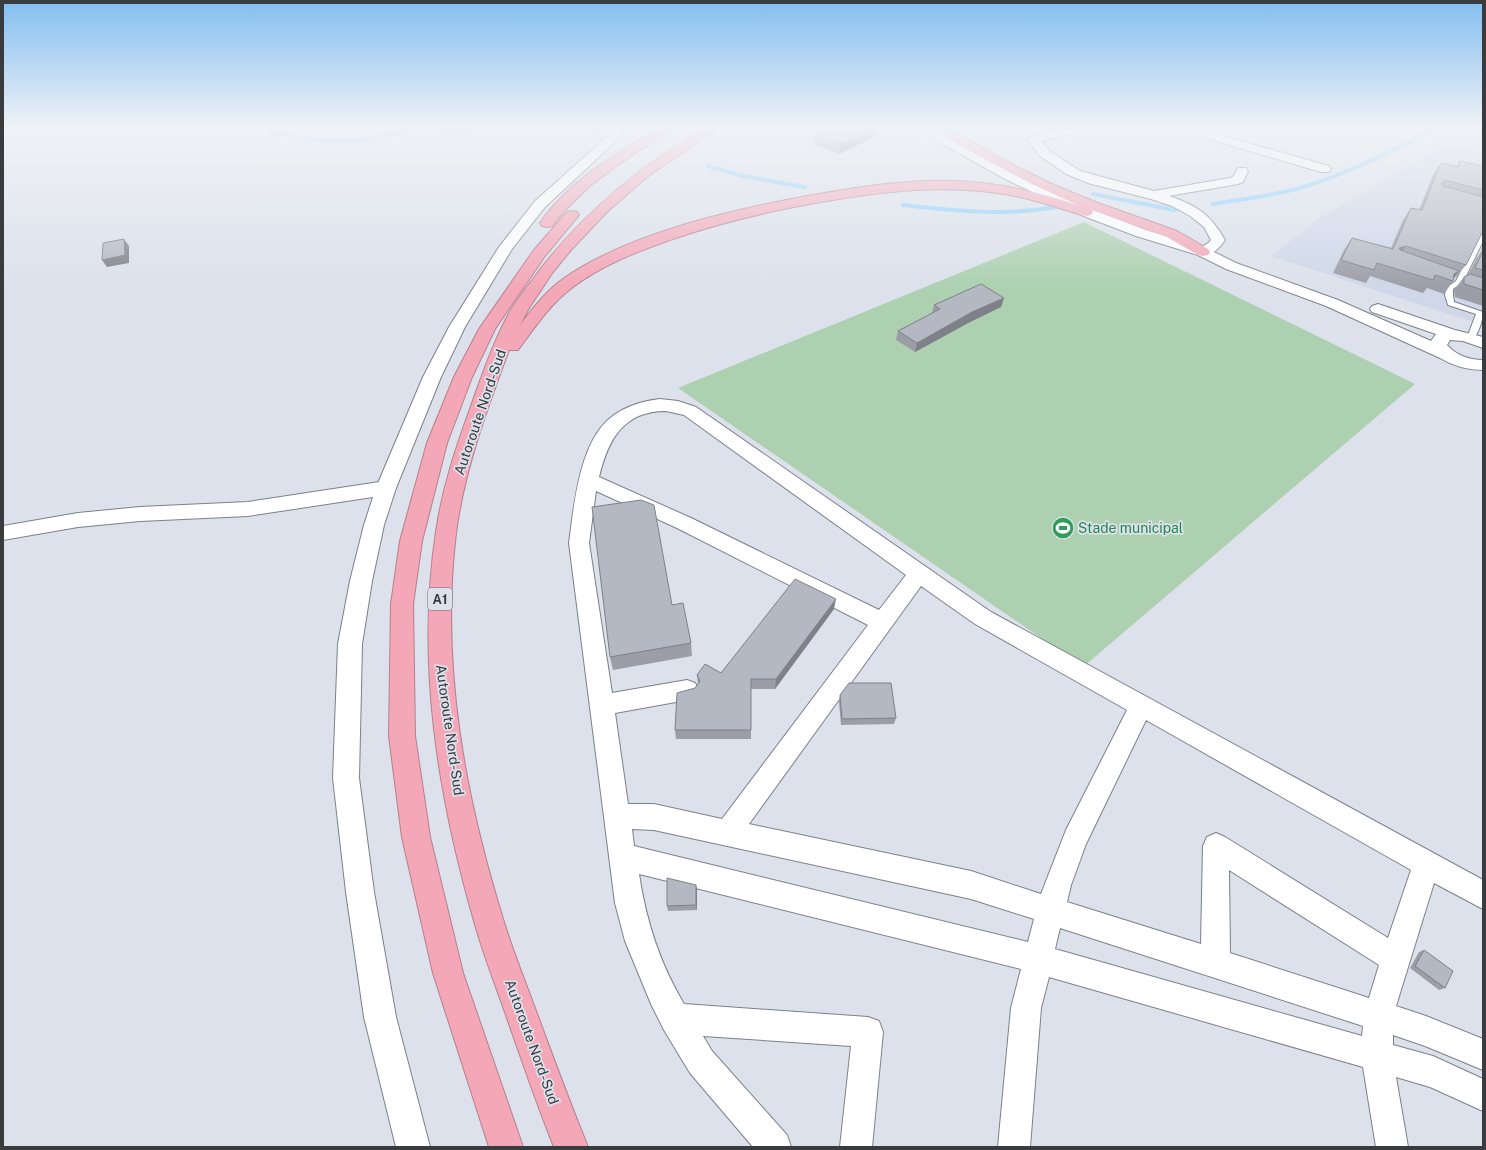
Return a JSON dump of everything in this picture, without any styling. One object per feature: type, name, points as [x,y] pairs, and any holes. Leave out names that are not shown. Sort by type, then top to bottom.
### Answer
[{"type":"highway","points":[[505,304],[518,262],[556,211],[586,183]]},
{"type":"highway","name":"Autoroute Nord-Sud","points":[[506,1147],[448,973],[416,837],[402,736],[402,604],[411,541],[437,443],[463,377],[487,329],[539,253],[575,212],[610,183]]},
{"type":"highway","name":"Autoroute Nord-Sud","points":[[571,1147],[552,1101],[490,924],[469,849],[455,780],[445,718],[440,660],[440,594],[446,534],[456,480],[471,432],[495,366],[514,321],[528,295],[570,240],[606,203],[630,183]]},
{"type":"highway","points":[[1037,183],[1092,206],[1172,234],[1203,252]]},
{"type":"highway","points":[[495,366],[549,300],[560,289],[586,271],[611,258],[663,237],[712,221],[799,201],[856,192],[920,185],[954,185],[1021,193],[1086,212]]},
{"type":"street","points":[[412,1147],[380,1017],[360,892],[346,778],[350,644],[361,581],[374,525],[386,488],[432,377],[457,327],[506,247],[549,195],[563,183]]},
{"type":"street","points":[[1024,183],[1086,212],[1141,233],[1203,252],[1231,266],[1332,303],[1462,362],[1482,365]]},
{"type":"street","points":[[1107,183],[1181,205],[1207,222],[1213,229],[1218,240],[1213,247],[1203,252]]},
{"type":"street","points":[[1154,196],[1224,183]]},
{"type":"street","points":[[1203,252],[1226,255],[1249,261],[1380,310],[1479,341]]},
{"type":"street","points":[[1446,354],[1438,345],[1438,340],[1441,337],[1454,334]]},
{"type":"street","points":[[775,1147],[701,1062],[675,1019],[661,994],[639,941],[630,903],[580,543],[582,517],[589,480],[600,447],[608,431],[620,419],[650,406],[663,404],[677,406],[690,411],[983,618],[1483,896]]},
{"type":"street","points":[[589,480],[684,523],[882,622]]},
{"type":"street","points":[[3,533],[94,519],[140,514],[248,509],[386,488]]},
{"type":"street","points":[[727,833],[919,573]]},
{"type":"street","points":[[602,705],[687,690]]},
{"type":"street","points":[[1014,1147],[1026,1008],[1057,885],[1075,839],[1141,706]]},
{"type":"street","points":[[618,816],[654,817],[972,885],[1426,1031],[1483,1054]]},
{"type":"street","points":[[1215,963],[1216,846],[1396,958]]},
{"type":"street","points":[[623,857],[1038,960],[1433,1072],[1483,1095]]},
{"type":"street","points":[[1392,1147],[1377,1057],[1378,1016],[1426,864]]},
{"type":"street","points":[[675,1019],[868,1032],[856,1147]]},
{"type":"lane","points":[[1479,341],[1482,313],[1451,303],[1449,295],[1450,288],[1459,282],[1483,234]]},
{"type":"shaded area","points":[[1379,183],[1483,183],[1483,325],[1271,256],[1317,220]]},
{"type":"green space","name":"Stade municipal","points":[[1084,222],[1415,384],[1083,667],[678,388]]},
{"type":"building","points":[[1433,183],[1442,183],[1441,184],[1443,186],[1483,197],[1483,231],[1466,265],[1406,246],[1399,248],[1400,250],[1459,271],[1454,274],[1453,281],[1435,275],[1433,280],[1377,263],[1374,270],[1341,260],[1352,238],[1393,249],[1411,208],[1422,210]]},
{"type":"building","points":[[1455,183],[1483,183],[1483,190]]},
{"type":"building","points":[[124,239],[125,255],[102,260],[103,243]]},
{"type":"building","points":[[1483,251],[1483,270],[1475,268]]},
{"type":"building","points":[[1470,274],[1483,278],[1483,290],[1464,284],[1464,277]]},
{"type":"building","points":[[981,284],[1004,298],[972,312],[917,343],[898,331],[940,309],[934,305]]},
{"type":"building","points":[[641,500],[654,505],[672,605],[683,603],[691,643],[610,657],[592,507]]},
{"type":"building","points":[[795,579],[836,599],[776,679],[751,679],[751,730],[675,730],[677,693],[695,688],[700,681],[697,675],[705,664],[721,673]]},
{"type":"building","points":[[849,683],[891,683],[896,718],[842,719],[840,695]]},
{"type":"building","points":[[667,878],[696,885],[696,905],[667,906]]},
{"type":"building","points":[[1424,950],[1453,971],[1445,988],[1415,966]]},
{"type":"waterway","points":[[781,183],[805,187]]},
{"type":"waterway","points":[[1213,204],[1279,193],[1315,183]]},
{"type":"waterway","points":[[1093,194],[1175,210]]},
{"type":"waterway","points":[[903,205],[980,212],[1037,210],[1056,207]]},
{"type":"place","name":"Stade municipal","points":[[1063,528]]}]
